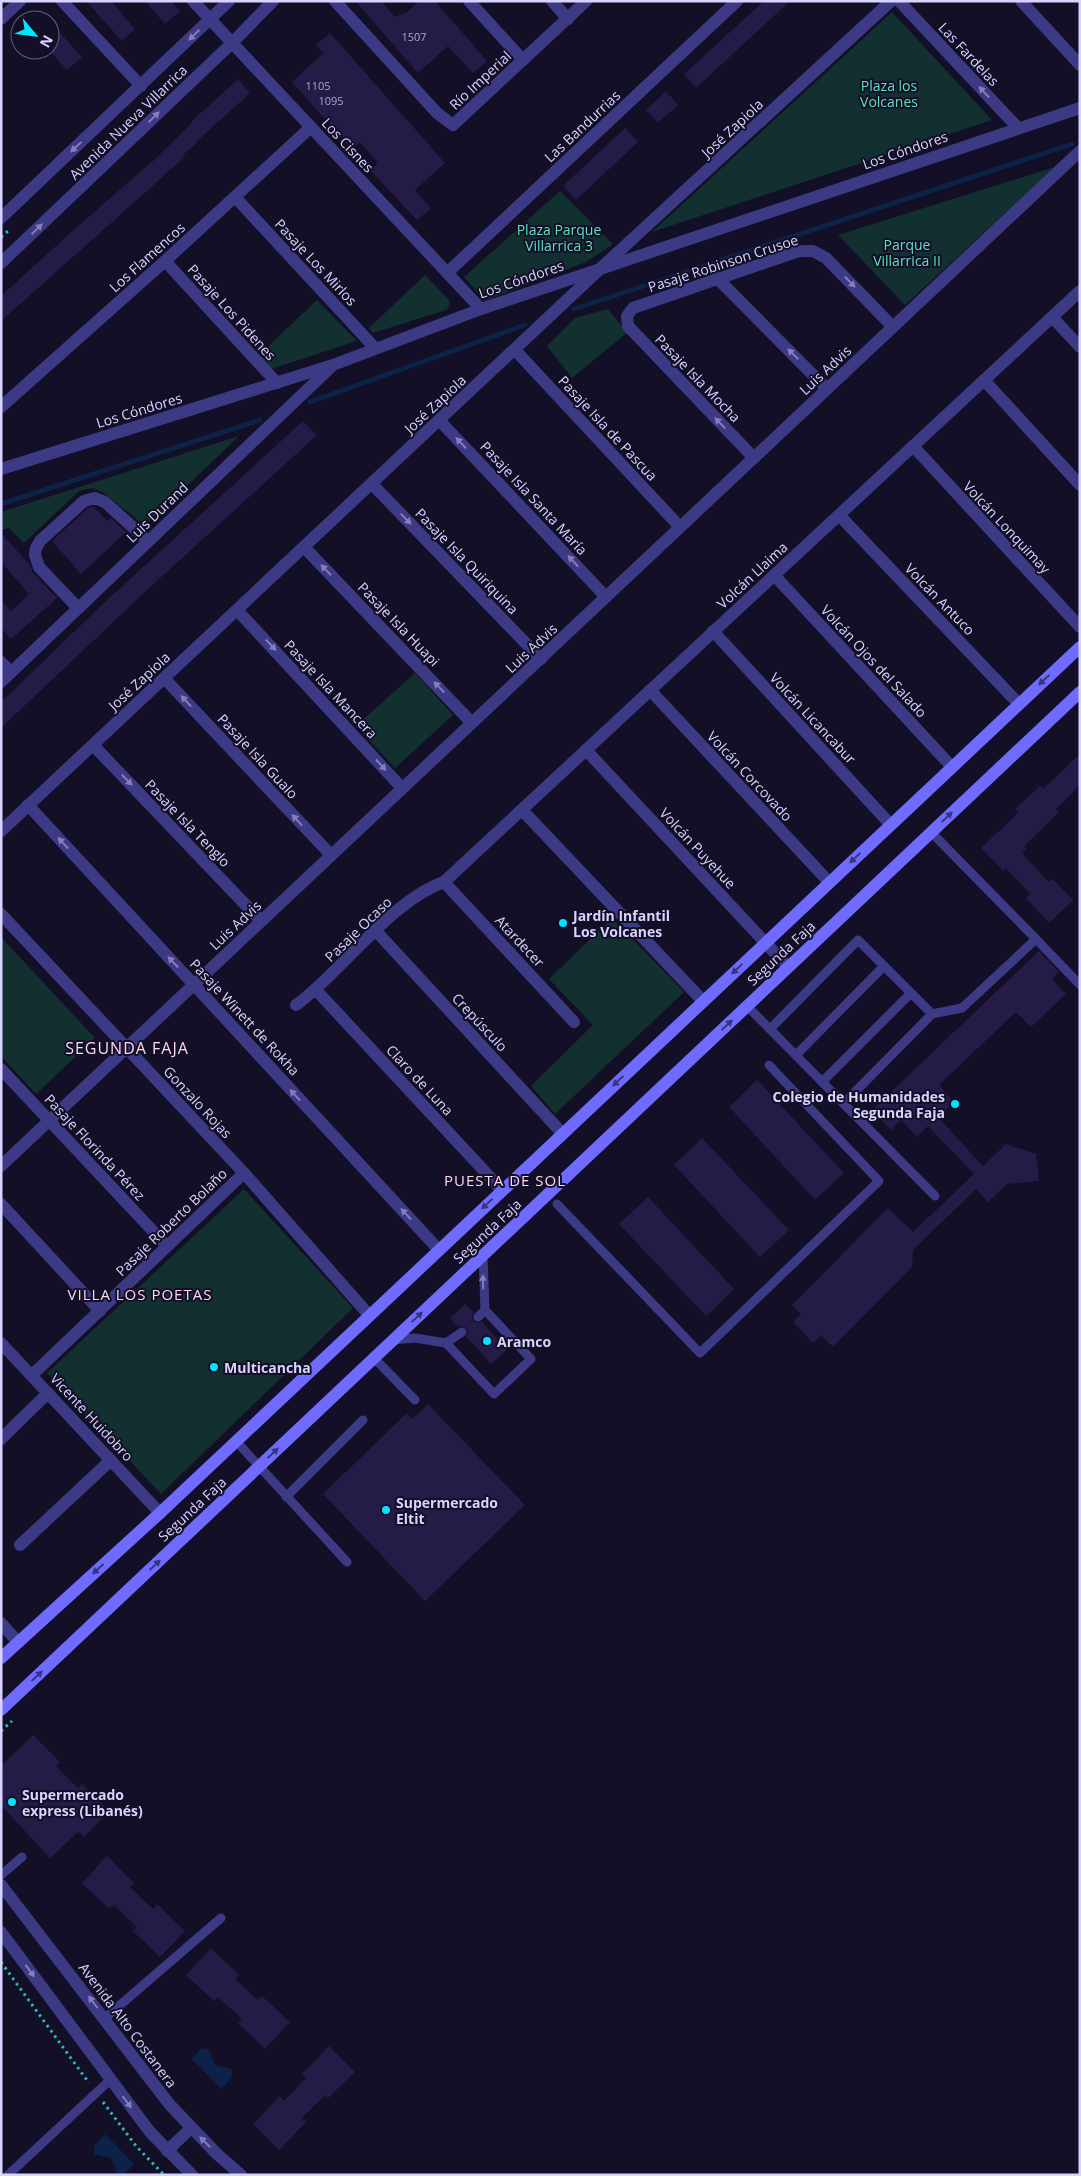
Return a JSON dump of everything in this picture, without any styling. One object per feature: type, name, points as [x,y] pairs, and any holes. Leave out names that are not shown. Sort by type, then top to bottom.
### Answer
[{"type":"main road","name":"Segunda Faja","points":[[1,1658],[160,1513],[1080,647]]},
{"type":"main road","name":"Segunda Faja","points":[[1,1710],[1079,693]]},
{"type":"street","points":[[1,19],[20,1]]},
{"type":"street","points":[[62,1],[141,86]]},
{"type":"street","name":"Los Cisnes","points":[[193,1],[481,309]]},
{"type":"street","name":"Avenida Nueva Villarrica","points":[[1,218],[229,1]]},
{"type":"street","name":"Avenida Nueva Villarrica","points":[[1,263],[232,43],[273,1]]},
{"type":"street","name":"Río Imperial","points":[[334,1],[437,113],[453,125],[586,1]]},
{"type":"street","points":[[469,1],[523,60]]},
{"type":"street","points":[[552,1],[568,18]]},
{"type":"street","name":"Las Bandurrias","points":[[447,273],[737,1]]},
{"type":"street","name":"José Zapiola","points":[[1,831],[602,267],[891,1]]},
{"type":"street","name":"Las Fardelas","points":[[899,1],[1018,128]]},
{"type":"street","points":[[1021,1],[1080,65]]},
{"type":"street","name":"Los Cóndores","points":[[1,469],[333,365],[481,309],[602,267],[1080,108]]},
{"type":"street","name":"Los Flamencos","points":[[1,407],[165,261],[310,127]]},
{"type":"street","name":"Luis Advis","points":[[1,1166],[1080,151]]},
{"type":"street","name":"Pasaje Los Mirlos","points":[[234,197],[375,348]]},
{"type":"street","name":"Pasaje Robinson Crusoe","points":[[626,316],[633,308],[717,278],[799,251],[813,251],[826,258],[893,327]]},
{"type":"street","name":"Pasaje Los Pidenes","points":[[165,261],[277,383]]},
{"type":"street","points":[[717,278],[827,389]]},
{"type":"street","name":"Volcán Llaima","points":[[444,882],[1080,291]]},
{"type":"street","name":"Pasaje Isla Mocha","points":[[626,316],[628,326],[754,458]]},
{"type":"street","points":[[1052,317],[1080,347]]},
{"type":"street","name":"Pasaje Isla de Pascua","points":[[514,350],[680,527]]},
{"type":"street","name":"Luis Durand","points":[[1,682],[333,365]]},
{"type":"street","points":[[984,380],[1080,485]]},
{"type":"street","name":"Pasaje Isla Santa María","points":[[440,420],[606,597]]},
{"type":"street","name":"Volcán Lonquimay","points":[[913,446],[1080,627]]},
{"type":"street","name":"Pasaje Isla Quiriquina","points":[[372,484],[541,659]]},
{"type":"street","points":[[78,608],[39,567],[35,555],[40,541],[84,501],[95,498],[105,502],[148,542]]},
{"type":"street","name":"Volcán Antuco","points":[[839,515],[1019,704]]},
{"type":"street","name":"Pasaje Isla Huapi","points":[[304,547],[472,723]]},
{"type":"street","name":"Volcán Ojos del Salado","points":[[774,575],[952,767]]},
{"type":"street","name":"Pasaje Isla Mancera","points":[[238,610],[402,788]]},
{"type":"street","name":"Volcán Licancabur","points":[[714,631],[890,824]]},
{"type":"street","points":[[1,662],[11,672]]},
{"type":"street","name":"Pasaje Isla Gualo","points":[[164,678],[331,855]]},
{"type":"street","name":"Volcán Corcovado","points":[[650,690],[829,882]]},
{"type":"street","name":"Pasaje Isla Tenglo","points":[[93,745],[261,921]]},
{"type":"street","name":"Volcán Puyehue","points":[[586,750],[788,967]]},
{"type":"street","name":"Pasaje Winett de Rokha","points":[[28,805],[439,1250]]},
{"type":"street","points":[[522,810],[703,1001]]},
{"type":"street","name":"Pasaje Ocaso","points":[[296,1005],[316,990],[410,900],[431,887],[444,882]]},
{"type":"street","name":"Atardecer","points":[[444,882],[574,1022]]},
{"type":"street","name":"Gonzalo Rojas","points":[[1,914],[244,1173],[369,1315]]},
{"type":"street","name":"Crepúsculo","points":[[376,931],[562,1133]]},
{"type":"street","name":"Claro de Luna","points":[[316,990],[502,1190]]},
{"type":"street","name":"Pasaje Florinda Pérez","points":[[1,1069],[167,1246]]},
{"type":"street","name":"Pasaje Roberto Bolaño","points":[[32,1375],[244,1173]]},
{"type":"street","points":[[1,1204],[100,1311]]},
{"type":"street","name":"Vicente Huidobro","points":[[1,1343],[160,1513]]},
{"type":"street","points":[[1,1440],[48,1393]]},
{"type":"street","points":[[20,1544],[111,1460]]},
{"type":"street","points":[[1,1624],[18,1642]]},
{"type":"street","name":"Avenida Alto Costanera","points":[[1,1885],[105,2018],[150,2080],[191,2128],[241,2175]]},
{"type":"street","points":[[2,1933],[150,2132],[192,2175]]},
{"type":"street","points":[[168,2151],[191,2128]]},
{"type":"lane","points":[[931,832],[1080,985]]},
{"type":"lane","points":[[844,1103],[932,1014],[962,1008],[1036,939]]},
{"type":"lane","points":[[770,1029],[858,940],[932,1014]]},
{"type":"lane","points":[[796,1055],[884,966]]},
{"type":"lane","points":[[822,1082],[911,993]]},
{"type":"lane","points":[[747,1006],[935,1196]]},
{"type":"lane","points":[[557,1204],[700,1353],[879,1181],[769,1066]]},
{"type":"lane","points":[[478,1317],[484,1310],[483,1255]]},
{"type":"lane","points":[[393,1340],[415,1338],[446,1343],[494,1394],[531,1359],[484,1310]]},
{"type":"lane","points":[[446,1343],[462,1332]]},
{"type":"lane","points":[[374,1358],[414,1400]]},
{"type":"lane","points":[[286,1497],[363,1420]]},
{"type":"lane","points":[[236,1440],[346,1562]]},
{"type":"lane","points":[[1,1875],[22,1857]]},
{"type":"lane","points":[[105,2018],[221,1918]]},
{"type":"lane","points":[[8,2175],[110,2080]]},
{"type":"path","points":[[1,1962],[136,2146],[164,2175]]},
{"type":"green space","name":"Plaza los Volcanes","points":[[892,12],[992,120],[652,232]]},
{"type":"green space","name":"Parque Villarrica II","points":[[1055,167],[905,305],[838,235]]},
{"type":"green space","name":"Plaza Parque Villarrica 3","points":[[560,191],[613,244],[586,262],[485,301],[464,277]]},
{"type":"green space","points":[[425,275],[449,300],[450,306],[446,310],[373,333],[369,328]]},
{"type":"green space","points":[[317,300],[357,341],[271,369],[259,355]]},
{"type":"green space","points":[[608,309],[627,333],[572,378],[547,346],[575,318]]},
{"type":"green space","points":[[239,436],[150,521],[139,521],[104,493],[92,488],[79,491],[24,543],[9,528],[1,530],[1,512]]},
{"type":"green space","points":[[415,673],[453,715],[395,768],[356,726]]},
{"type":"green space","points":[[612,918],[684,992],[555,1114],[531,1086],[593,1025],[549,979]]},
{"type":"green space","points":[[1,937],[95,1038],[36,1094],[1,1056]]},
{"type":"green space","points":[[244,1189],[353,1308],[161,1494],[47,1373]]},
{"type":"water","points":[[202,2048],[209,2050],[215,2065],[232,2069],[232,2077],[221,2089],[192,2059]]},
{"type":"water","points":[[105,2134],[134,2164],[124,2175],[117,2173],[111,2158],[94,2154],[94,2146]]},
{"type":"building","points":[[86,1],[111,1],[135,29],[122,41]]},
{"type":"building","points":[[145,1],[171,1],[180,11],[165,24]]},
{"type":"building","points":[[355,1],[381,1],[395,17],[406,13],[419,1],[435,1],[487,61],[473,73],[448,46],[418,73]]},
{"type":"building","points":[[764,1],[790,1],[696,88],[684,74]]},
{"type":"building","points":[[60,33],[82,57],[67,70],[58,60],[60,60]]},
{"type":"building","points":[[330,33],[445,163],[415,190],[431,208],[417,220],[370,170],[378,163],[360,142],[352,150],[292,82],[323,53],[316,45]]},
{"type":"building","points":[[238,79],[250,93],[196,142],[183,155],[184,157],[157,182],[1,321],[1,296],[152,162],[191,122]]},
{"type":"building","points":[[666,91],[678,105],[658,123],[646,110]]},
{"type":"building","points":[[625,128],[638,142],[576,200],[563,186]]},
{"type":"building","points":[[303,421],[317,435],[146,591],[1,728],[1,702],[106,601]]},
{"type":"building","points":[[94,507],[107,521],[111,518],[126,532],[81,574],[52,541],[88,508]]},
{"type":"building","points":[[1,533],[30,565],[33,573],[57,598],[11,639],[1,628],[1,600],[11,611],[29,594],[1,562]]},
{"type":"building","points":[[1080,754],[1080,785],[1056,809],[1059,812],[1024,846],[1026,849],[1022,853],[1049,882],[1053,879],[1073,900],[1049,923],[1026,898],[1030,894],[1006,868],[1003,871],[981,848],[1018,813],[1015,809],[1040,786],[1043,789]]},
{"type":"building","points":[[1039,951],[1059,972],[1052,979],[1066,994],[1031,1027],[1016,1012],[939,1085],[954,1102],[938,1117],[983,1166],[1006,1144],[1036,1154],[1039,1181],[1007,1184],[988,1202],[976,1189],[913,1250],[912,1267],[833,1347],[821,1335],[813,1343],[793,1322],[801,1314],[792,1305],[888,1208],[913,1232],[974,1174],[928,1126],[917,1137],[901,1120],[891,1130],[872,1110]]},
{"type":"building","points":[[757,1080],[844,1173],[815,1200],[729,1107]]},
{"type":"building","points":[[702,1138],[789,1230],[760,1257],[674,1165]]},
{"type":"building","points":[[648,1197],[734,1289],[706,1316],[619,1224]]},
{"type":"building","points":[[465,1304],[474,1313],[472,1316],[473,1321],[477,1323],[482,1322],[507,1350],[491,1364],[466,1336],[467,1328],[458,1327],[450,1318]]},
{"type":"building","points":[[428,1404],[525,1505],[425,1601],[323,1494],[407,1413],[412,1419]]},
{"type":"building","points":[[33,1735],[60,1762],[56,1766],[78,1788],[82,1784],[109,1811],[84,1837],[78,1832],[50,1858],[1,1805],[1,1766]]},
{"type":"building","points":[[107,1856],[134,1883],[130,1887],[153,1909],[157,1904],[185,1931],[160,1957],[133,1931],[137,1927],[114,1905],[109,1909],[82,1883]]},
{"type":"building","points":[[211,1948],[239,1975],[235,1979],[258,2000],[262,1996],[290,2022],[265,2049],[238,2023],[242,2019],[218,1997],[214,2001],[186,1975]]},
{"type":"building","points":[[329,2046],[355,2072],[328,2098],[325,2095],[302,2118],[306,2122],[279,2150],[253,2124],[280,2096],[284,2101],[306,2078],[302,2074]]},
{"type":"waterway","points":[[574,309],[1072,144]]},
{"type":"waterway","points":[[310,402],[525,325]]},
{"type":"waterway","points":[[1,504],[260,420]]},
{"type":"place","name":"Jardín Infantil Los Volcanes","points":[[563,923]]},
{"type":"place","name":"Colegio de Humanidades Segunda Faja","points":[[955,1104]]},
{"type":"place","name":"Aramco","points":[[487,1341]]},
{"type":"place","name":"Multicancha","points":[[214,1367]]},
{"type":"place","name":"Supermercado Eltit","points":[[386,1510]]},
{"type":"place","name":"Supermercado express (Libanés)","points":[[12,1802]]},
{"type":"district","name":"SEGUNDA FAJA","points":[[127,1048]]},
{"type":"district","name":"PUESTA DE SOL","points":[[505,1180]]},
{"type":"district","name":"VILLA LOS POETAS","points":[[140,1294]]}]
